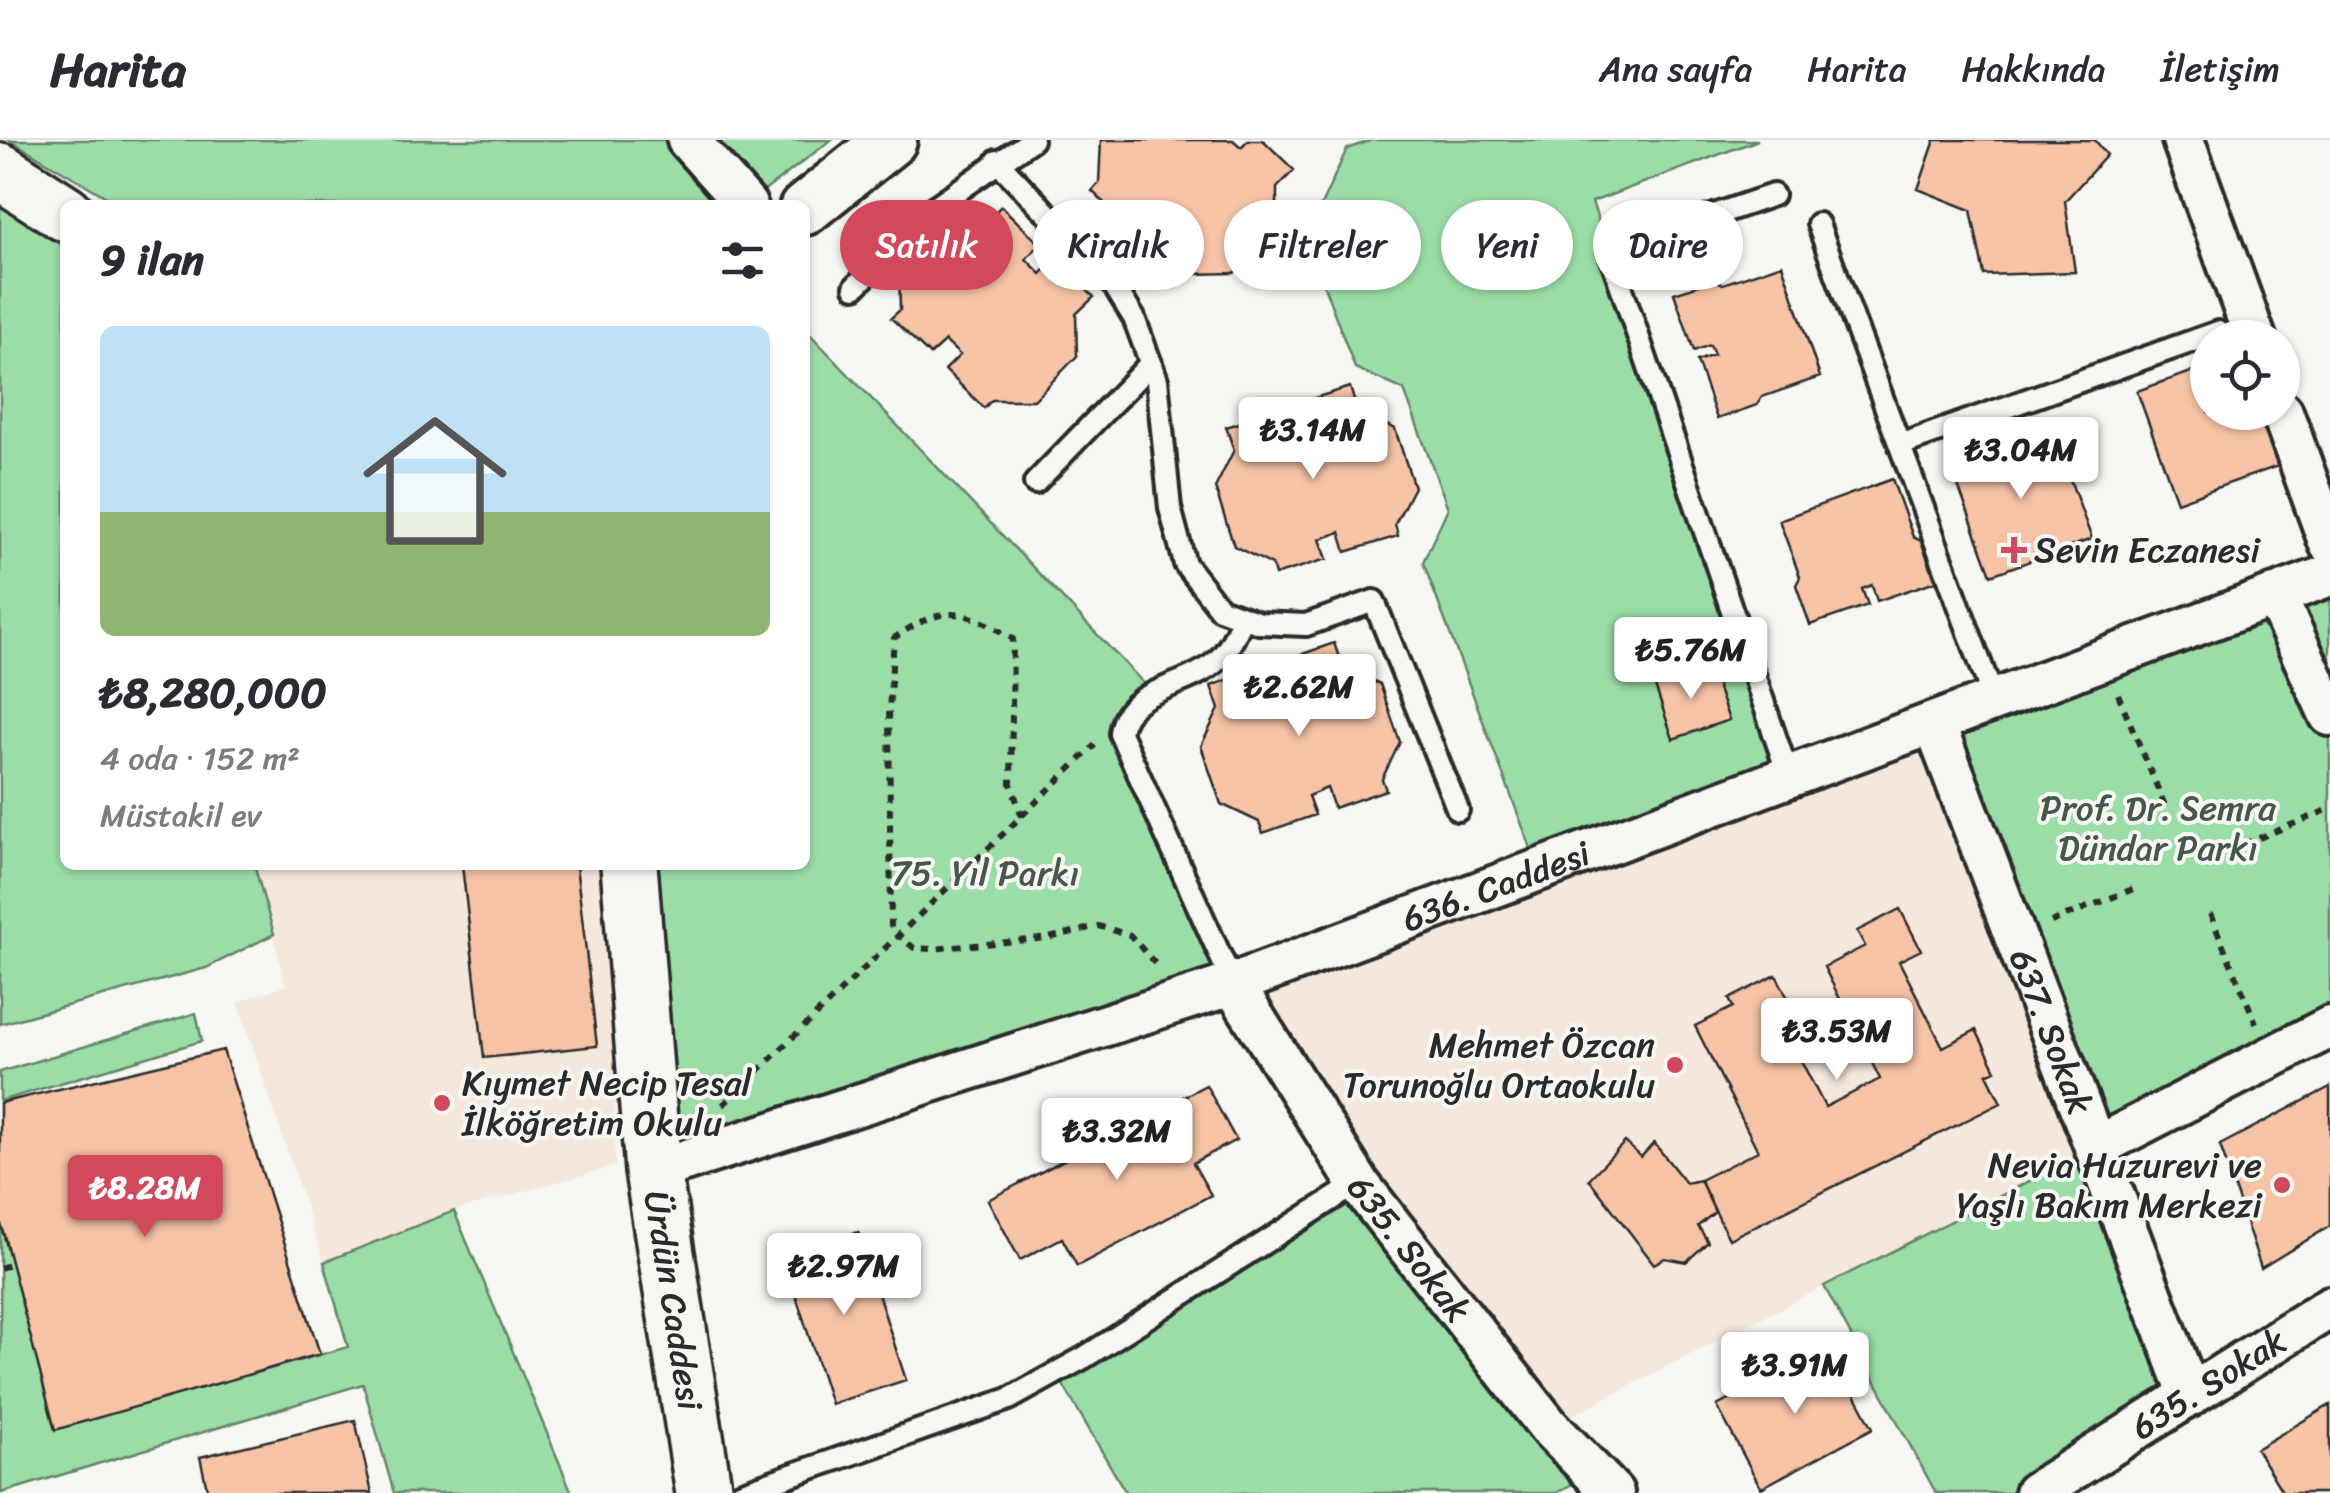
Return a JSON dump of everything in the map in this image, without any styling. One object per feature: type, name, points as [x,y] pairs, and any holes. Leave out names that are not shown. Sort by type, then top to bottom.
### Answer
[{"type":"main road","points":[[0,171],[60,210]]},
{"type":"main road","name":"Ürdün Caddesi","points":[[629,870],[653,1171],[704,1493]]},
{"type":"street","points":[[688,140],[742,200]]},
{"type":"street","points":[[810,206],[891,140]]},
{"type":"street","points":[[2183,140],[2232,320]]},
{"type":"street","points":[[2289,430],[2330,544]]},
{"type":"street","name":"636. Caddesi","points":[[653,1171],[1233,984],[2330,575]]},
{"type":"street","points":[[2276,596],[2330,715]]},
{"type":"street","name":"637. Sokak","points":[[1934,723],[2190,1396]]},
{"type":"street","name":"635. Sokak","points":[[1233,984],[1358,1183],[1550,1427],[1613,1493]]},
{"type":"street","points":[[2096,1147],[2330,1027]]},
{"type":"street","name":"635. Sokak","points":[[2035,1493],[2330,1306]]},
{"type":"lane","points":[[944,200],[1032,140]]},
{"type":"lane","points":[[997,161],[1110,279],[1134,318],[1157,380],[1170,508],[1185,564],[1220,610],[1259,623],[1306,625],[1374,602],[1458,810]]},
{"type":"lane","points":[[1773,195],[1609,251],[1789,777]]},
{"type":"lane","points":[[1818,224],[1994,700]]},
{"type":"lane","points":[[1900,445],[2190,350]]},
{"type":"lane","points":[[1036,483],[1151,363]]},
{"type":"lane","points":[[1233,984],[1120,733],[1122,715],[1140,699],[1213,664],[1232,644],[1243,618]]},
{"type":"lane","points":[[740,1493],[929,1430],[1009,1398],[1085,1357],[1358,1183]]},
{"type":"path","points":[[1022,818],[1011,784],[1014,639],[985,621],[954,612],[923,619],[894,638],[889,710],[892,783],[888,912],[900,938],[914,948],[932,949],[1049,938],[1098,926],[1130,935],[1186,999]]},
{"type":"path","points":[[2103,659],[2166,808]]},
{"type":"path","points":[[711,1116],[900,938],[1092,748],[1120,733]]},
{"type":"path","points":[[2244,844],[2330,809]]},
{"type":"path","points":[[2016,936],[2138,886]]},
{"type":"path","points":[[2210,914],[2271,1058]]},
{"type":"path","points":[[0,1268],[12,1264]]},
{"type":"shaded area","name":"Mehmet Özcan Torunoğlu Ortaokulu","points":[[1934,723],[2096,1147],[1549,1427],[1233,984]]},
{"type":"shaded area","name":"Kıymet Necip Tesal İlköğretim Okulu","points":[[255,870],[610,870],[615,1166],[454,1211],[324,1262],[238,1002],[286,985]]},
{"type":"green space","points":[[10,140],[831,140],[753,200],[112,200]]},
{"type":"green space","points":[[1372,140],[1758,140],[1593,200],[1593,290],[1622,290],[1789,777],[1539,870],[1423,562],[1448,508],[1404,390],[1355,368],[1326,290],[1421,290],[1421,200],[1324,200],[1347,149]]},
{"type":"green space","points":[[0,206],[60,244],[60,870],[256,870],[274,934],[206,968],[0,1024]]},
{"type":"green space","name":"75. Yıl Parkı","points":[[810,334],[1154,694],[1123,715],[1233,984],[653,1171],[629,870],[810,870]]},
{"type":"green space","name":"Prof. Dr. Semra Dündar Parkı","points":[[2330,575],[2330,1027],[2096,1148],[2190,1396],[2035,1493],[1936,1493],[1824,1286],[2096,1147],[1934,723]]},
{"type":"green space","points":[[196,1013],[202,1041],[0,1101],[0,1072]]},
{"type":"green space","points":[[1358,1183],[1592,1473],[1556,1493],[1126,1493],[1062,1383]]},
{"type":"green space","points":[[454,1211],[572,1493],[394,1493],[363,1384],[1,1493],[0,1220],[55,1429],[348,1347],[324,1262]]},
{"type":"building","points":[[1101,140],[1233,140],[1241,147],[1248,140],[1263,140],[1294,170],[1277,188],[1277,200],[1224,200],[1224,273],[1204,274],[1204,200],[1101,200],[1092,191],[1099,183]]},
{"type":"building","points":[[1935,140],[2095,140],[2107,155],[2065,201],[2075,272],[1984,275],[1971,210],[1918,189]]},
{"type":"building","points":[[1013,218],[1033,237],[1033,252],[1026,259],[1033,266],[1033,290],[1087,290],[1094,297],[1076,314],[1077,356],[1034,400],[992,400],[984,408],[945,370],[960,355],[945,341],[930,355],[891,318],[900,310],[900,290],[1013,290]]},
{"type":"building","points":[[1782,264],[1820,377],[1762,397],[1757,405],[1717,419],[1697,361],[1714,355],[1710,345],[1694,351],[1674,293],[1743,290],[1743,277]]},
{"type":"building","points":[[2190,372],[2190,430],[2265,430],[2278,466],[2177,502],[2137,391]]},
{"type":"building","points":[[1350,387],[1357,410],[1395,429],[1414,487],[1395,524],[1398,536],[1346,552],[1340,532],[1320,539],[1327,559],[1275,575],[1272,565],[1234,546],[1215,488],[1234,450],[1226,427],[1278,410],[1284,430],[1304,423],[1298,403]]},
{"type":"building","points":[[2051,428],[2092,539],[1991,575],[1950,464]]},
{"type":"building","points":[[1892,479],[1913,537],[1921,541],[1936,581],[1877,601],[1872,585],[1862,589],[1868,605],[1810,625],[1796,585],[1800,577],[1779,520]]},
{"type":"building","points":[[1334,643],[1342,666],[1380,684],[1400,742],[1382,779],[1386,790],[1334,808],[1327,788],[1308,796],[1315,815],[1263,833],[1259,822],[1221,804],[1201,746],[1219,709],[1211,686],[1262,667],[1270,687],[1289,681],[1282,661]]},
{"type":"building","points":[[1709,664],[1729,720],[1673,739],[1654,683]]},
{"type":"building","points":[[463,870],[577,870],[597,1046],[484,1058]]},
{"type":"building","points":[[1900,909],[1921,950],[1899,961],[1943,1047],[1976,1030],[1996,1070],[1987,1074],[2001,1103],[1729,1239],[1700,1180],[1758,1151],[1695,1026],[1733,1007],[1729,999],[1776,975],[1802,1026],[1787,1033],[1825,1107],[1880,1079],[1824,967],[1865,946],[1857,931]]},
{"type":"building","points":[[223,1050],[320,1354],[55,1430],[0,1220],[0,1103]]},
{"type":"building","points":[[1206,1085],[1236,1140],[1193,1163],[1211,1195],[1077,1266],[1062,1238],[1020,1260],[988,1200]]},
{"type":"building","name":"Nevia Huzurevi ve Yaşlı Bakım Merkezi","points":[[2330,1087],[2330,1226],[2261,1268],[2220,1145]]},
{"type":"building","points":[[1625,1142],[1641,1157],[1654,1143],[1686,1183],[1700,1180],[1715,1212],[1698,1226],[1708,1242],[1686,1262],[1665,1258],[1654,1264],[1589,1179]]},
{"type":"building","points":[[858,1232],[906,1380],[831,1404],[783,1256]]},
{"type":"building","points":[[1829,1346],[1873,1428],[1761,1488],[1717,1406]]},
{"type":"building","points":[[2330,1405],[2330,1493],[2283,1493],[2256,1449]]},
{"type":"building","points":[[355,1420],[372,1493],[208,1493],[200,1457]]},
{"type":"place","name":"Sevin Eczanesi","points":[[2014,550]]},
{"type":"place","name":"Mehmet Özcan Torunoğlu Ortaokulu","points":[[1675,1065]]},
{"type":"place","name":"Kıymet Necip Tesal İlköğretim Okulu","points":[[442,1103]]},
{"type":"place","name":"Nevia Huzurevi ve Yaşlı Bakım Merkezi","points":[[2282,1185]]}]
